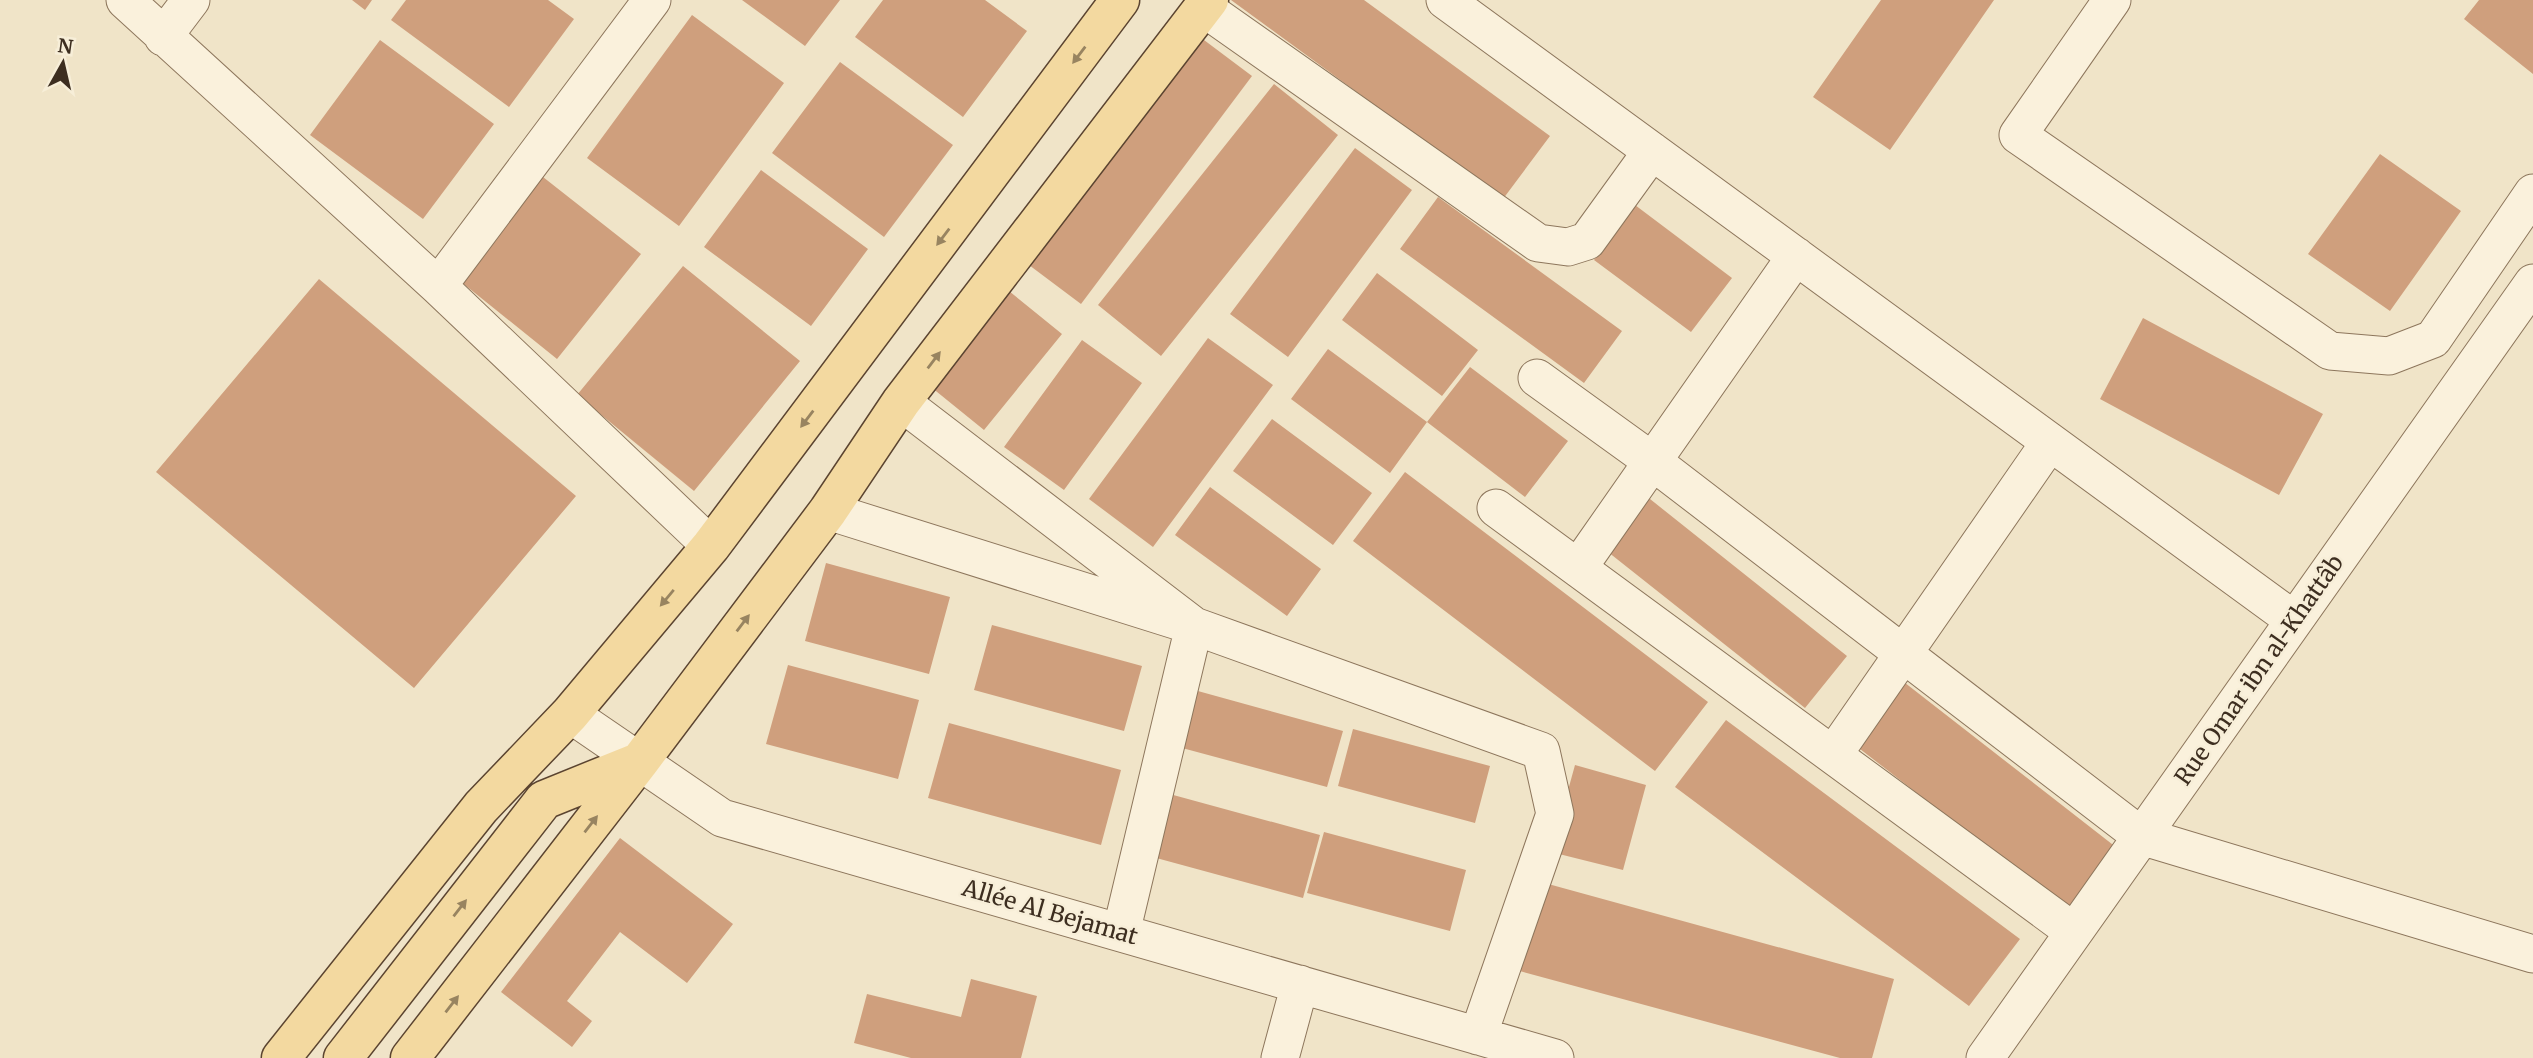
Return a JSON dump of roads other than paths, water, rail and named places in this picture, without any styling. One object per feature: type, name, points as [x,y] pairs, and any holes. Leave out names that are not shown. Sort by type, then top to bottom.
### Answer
[{"type":"main road","points":[[281,1058],[481,807],[570,714],[711,546],[1120,0]]},
{"type":"main road","points":[[410,1058],[640,761],[828,511],[901,402],[1207,4]]},
{"type":"main road","points":[[343,1058],[544,800],[640,761]]},
{"type":"street","points":[[125,0],[438,286],[711,546]]},
{"type":"street","points":[[163,37],[191,0]]},
{"type":"street","points":[[438,286],[652,0]]},
{"type":"street","points":[[1446,0],[2294,620]]},
{"type":"street","points":[[2112,0],[2018,135],[2330,351],[2389,356],[2433,340],[2533,193]]},
{"type":"street","points":[[1207,4],[1538,243],[1568,247],[1587,241],[1652,151]]},
{"type":"street","points":[[1578,568],[1796,256]]},
{"type":"street","name":"Rue Omar ibn al-Khattâb","points":[[1985,1058],[2533,283]]},
{"type":"street","points":[[1537,378],[1652,461],[2141,836],[2533,954]]},
{"type":"street","points":[[901,402],[1194,626]]},
{"type":"street","points":[[1833,755],[2050,442]]},
{"type":"street","points":[[1496,508],[2074,932]]},
{"type":"street","points":[[828,511],[1194,626],[1541,751],[1555,814],[1478,1036]]},
{"type":"street","points":[[1121,933],[1194,626]]},
{"type":"street","name":"Allée Al Bejamat","points":[[570,714],[722,818],[1555,1058]]},
{"type":"street","points":[[1280,1058],[1300,984]]}]
